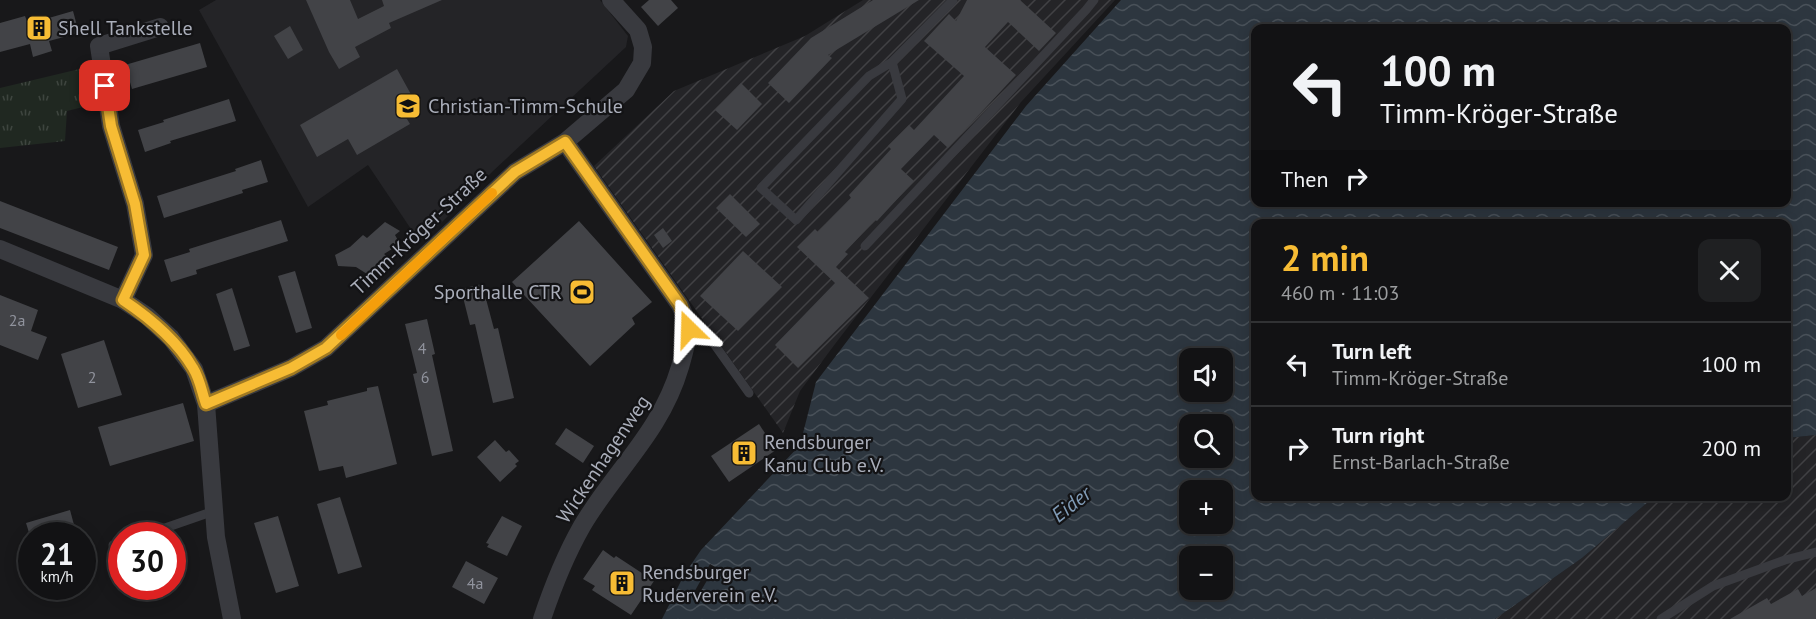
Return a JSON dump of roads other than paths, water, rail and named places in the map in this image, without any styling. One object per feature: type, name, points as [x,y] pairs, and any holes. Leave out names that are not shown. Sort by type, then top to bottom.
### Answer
[{"type":"street","name":"Timm-Kröger-Straße","points":[[206,404],[291,368],[326,348],[515,172],[565,142],[626,90],[642,63],[643,47],[638,30],[611,0]]},
{"type":"street","points":[[123,300],[144,255],[135,204],[111,126],[99,46],[160,27]]},
{"type":"street","points":[[565,142],[680,305],[689,329]]},
{"type":"street","points":[[0,249],[123,300],[147,316],[171,338],[194,369],[206,404],[216,537],[232,619]]},
{"type":"street","name":"Wickenhagenweg","points":[[542,619],[555,579],[583,525],[656,423],[673,391],[688,341],[689,329]]},
{"type":"lane","points":[[892,62],[902,99],[796,220],[761,188],[869,76],[892,62],[954,0]]},
{"type":"lane","points":[[865,246],[1094,0]]},
{"type":"lane","points":[[689,329],[700,330],[707,334],[749,393]]},
{"type":"lane","points":[[182,522],[214,511]]},
{"type":"lane","points":[[1661,619],[1713,586],[1785,560],[1816,552]]},
{"type":"water","name":"Eider","points":[[1121,0],[1816,0],[1816,435],[1791,438],[1791,219],[1251,219],[1251,501],[1649,501],[1582,558],[1495,619],[662,619],[684,575],[701,550],[800,445],[816,382],[1026,106]]},
{"type":"place","name":"Shell Tankstelle","points":[[39,28]]},
{"type":"place","name":"Christian-Timm-Schule","points":[[408,106]]},
{"type":"place","name":"Sporthalle CTR","points":[[582,292]]},
{"type":"place","name":"Rendsburger Kanu Club e.V.","points":[[744,453]]},
{"type":"place","name":"Rendsburger Ruderverein e.V.","points":[[622,583]]}]
